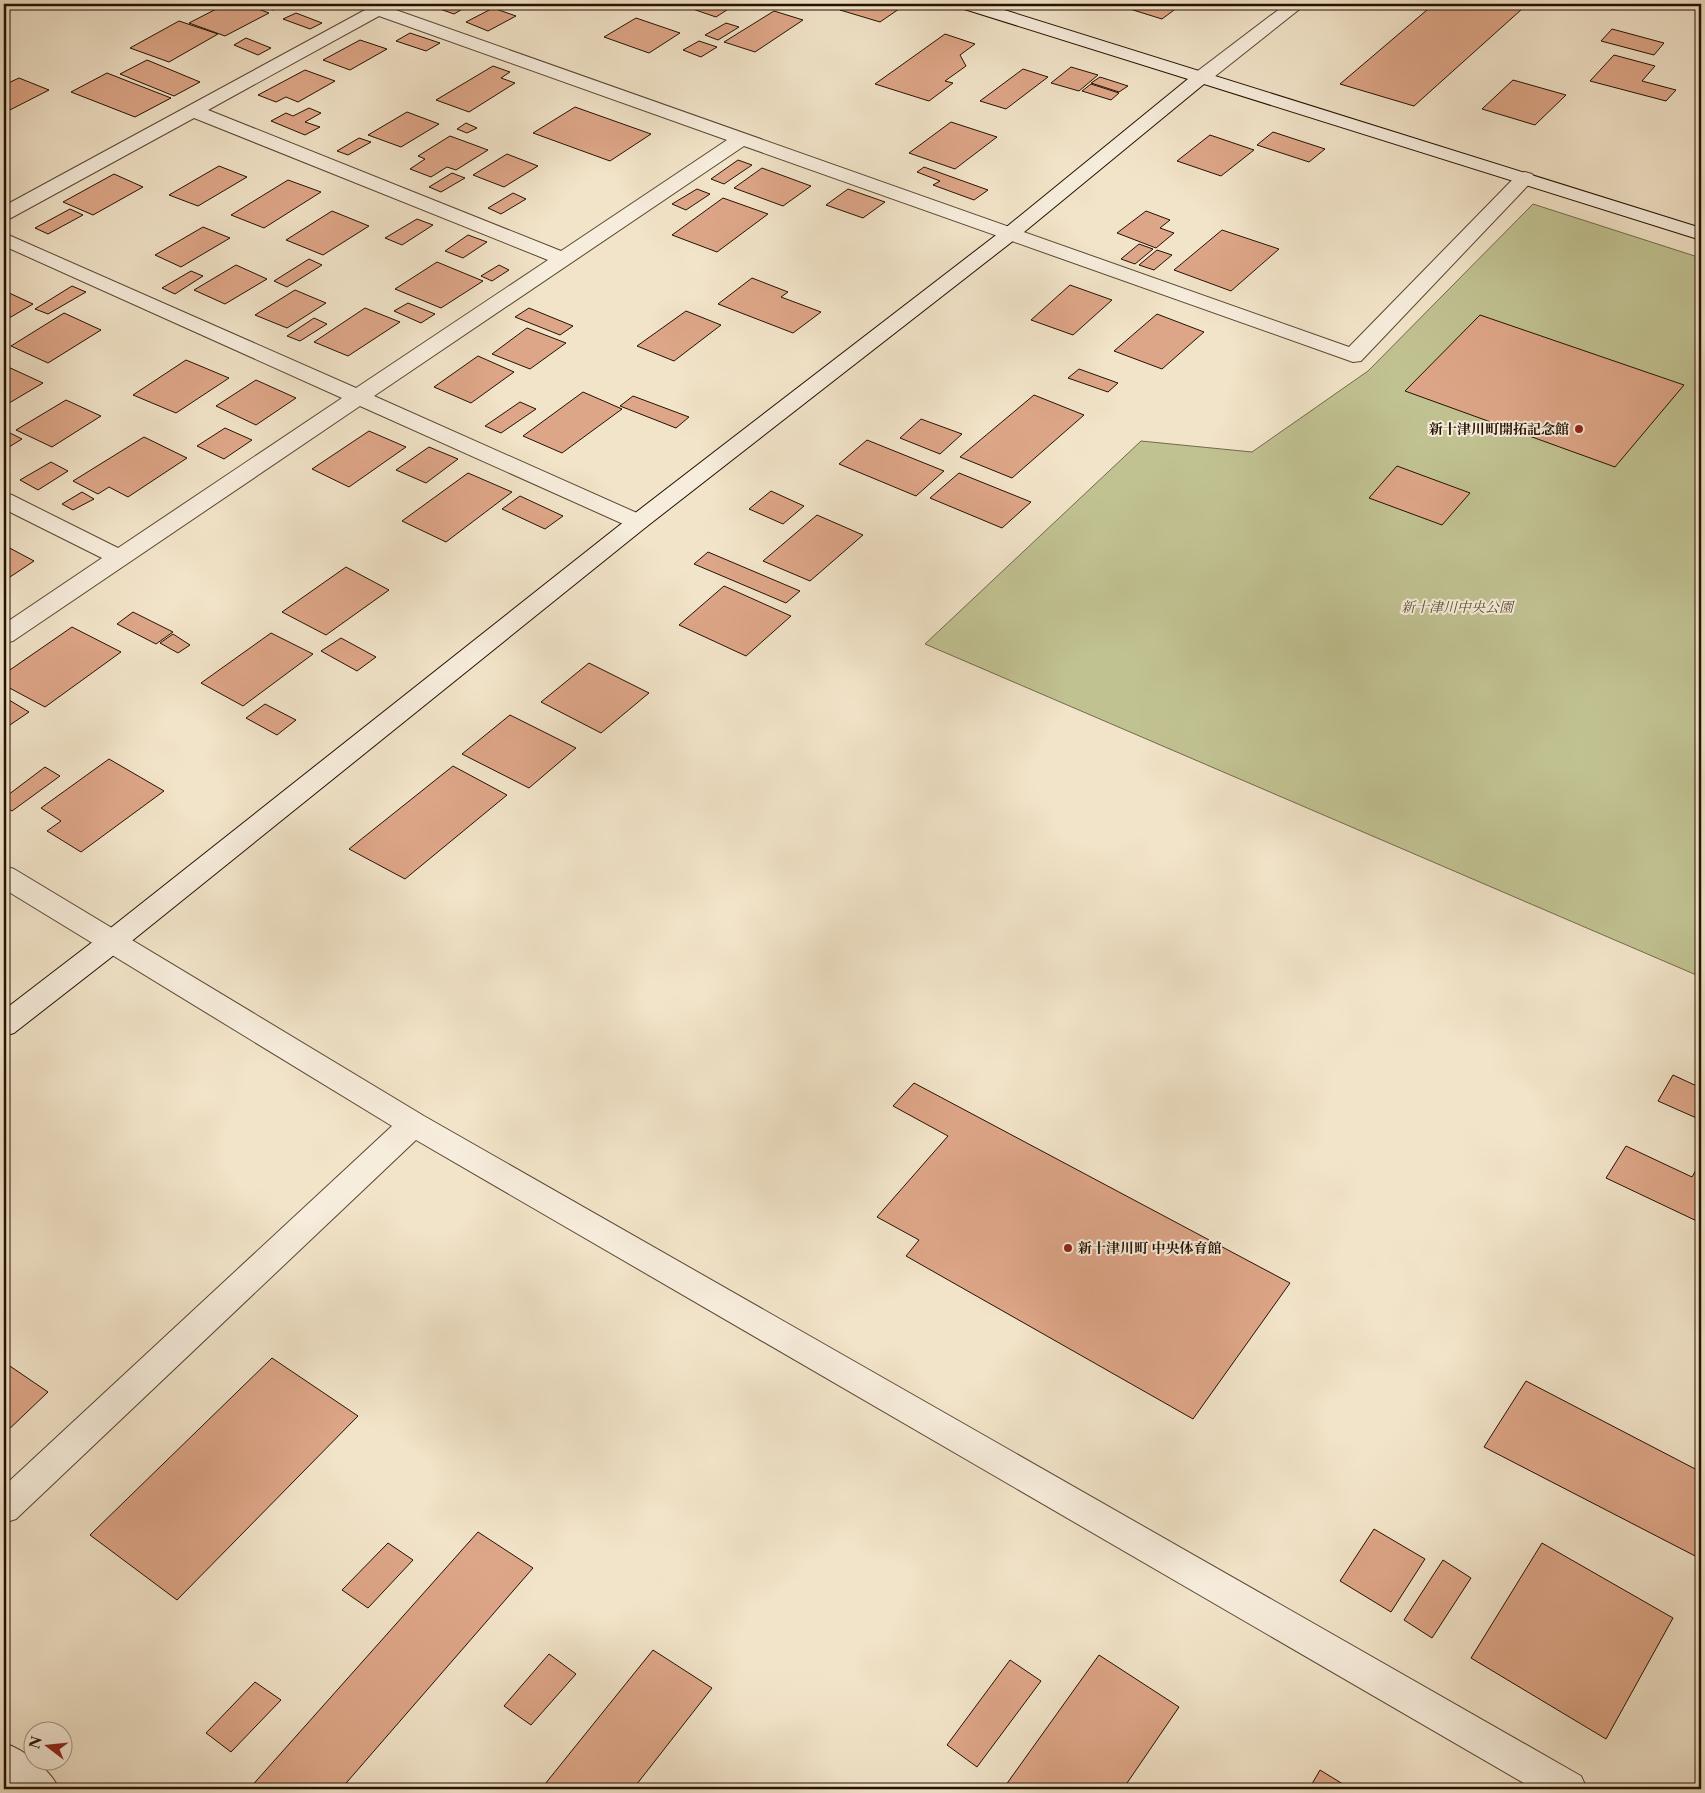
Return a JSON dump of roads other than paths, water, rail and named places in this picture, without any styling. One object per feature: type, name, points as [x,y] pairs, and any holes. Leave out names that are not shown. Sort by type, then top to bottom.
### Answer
[{"type":"street","points":[[967,4],[1701,234]]},
{"type":"street","points":[[4,1025],[113,941],[638,522],[1011,233],[1202,77],[1297,4]]},
{"type":"street","points":[[4,214],[383,7],[742,139],[1353,356],[1525,178]]},
{"type":"street","points":[[194,111],[564,259]]},
{"type":"street","points":[[4,635],[742,139]]},
{"type":"street","points":[[4,239],[638,522]]},
{"type":"street","points":[[4,500],[120,558]]},
{"type":"street","points":[[4,876],[413,1124],[1568,1789]]},
{"type":"street","points":[[4,1508],[413,1124]]},
{"type":"street","points":[[4,1760],[40,1789]]},
{"type":"place","name":"新十津川町開拓記念館","points":[[1579,429]]},
{"type":"place","name":"新十津川町 中央体育館","points":[[1068,1248]]},
{"type":"park label","name":"新十津川中央公園","points":[[1457,607]]}]
